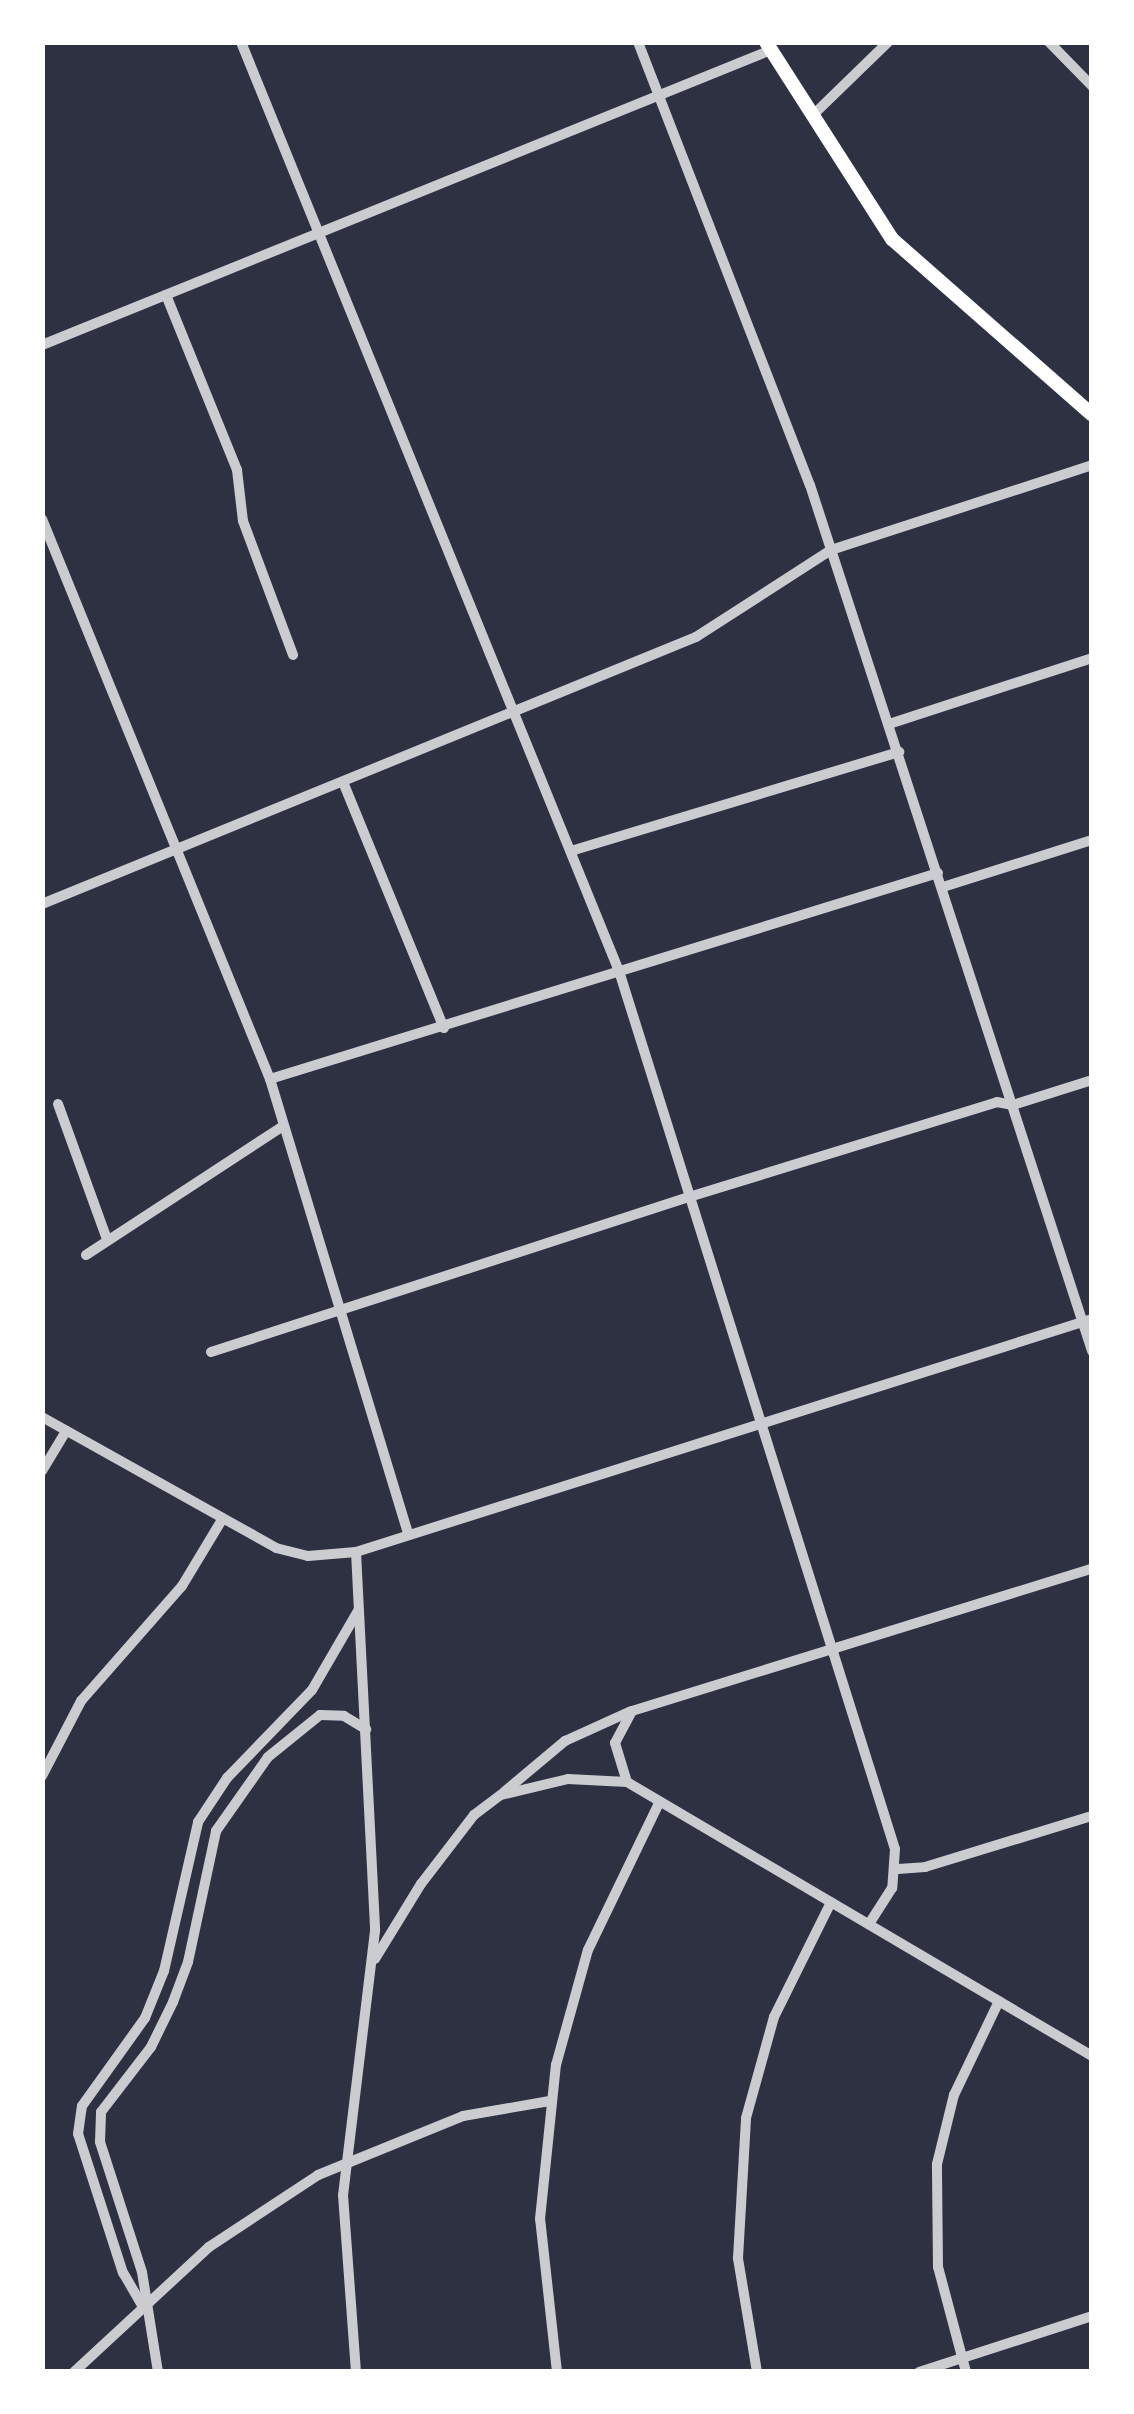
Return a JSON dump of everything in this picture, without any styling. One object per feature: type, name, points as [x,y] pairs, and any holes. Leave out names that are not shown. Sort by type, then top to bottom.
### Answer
[{"type":"main road","points":[[768,46],[892,240],[1092,415]]},
{"type":"street","points":[[242,42],[516,711],[520,740],[619,970],[898,1868],[869,1924]]},
{"type":"street","points":[[638,42],[832,550],[1087,1321],[1092,1351]]},
{"type":"street","points":[[812,115],[888,42]]},
{"type":"street","points":[[1050,42],[1092,86]]},
{"type":"street","points":[[42,345],[768,46]]},
{"type":"street","points":[[166,295],[237,470],[243,521],[292,655]]},
{"type":"street","points":[[43,903],[696,637],[832,550],[1092,465]]},
{"type":"street","points":[[42,518],[270,1079],[408,1533]]},
{"type":"street","points":[[890,724],[1092,658]]},
{"type":"street","points":[[571,851],[898,752]]},
{"type":"street","points":[[343,782],[444,1028]]},
{"type":"street","points":[[943,886],[1092,840]]},
{"type":"street","points":[[270,1079],[938,873]]},
{"type":"street","points":[[211,1352],[326,1317],[340,1306],[688,1197],[997,1102],[1013,1105],[1092,1080]]},
{"type":"street","points":[[58,1104],[107,1239]]},
{"type":"street","points":[[86,1255],[284,1126]]},
{"type":"street","points":[[42,1417],[276,1548],[308,1556],[356,1552],[1087,1321]]},
{"type":"street","points":[[42,1471],[66,1431]]},
{"type":"street","points":[[42,1776],[81,1700],[182,1586],[223,1518]]},
{"type":"street","points":[[356,1552],[375,1959],[345,2161],[344,2264],[356,2372]]},
{"type":"street","points":[[375,1959],[474,1816],[565,1740],[632,1711],[1092,1569]]},
{"type":"street","points":[[142,2307],[123,2273],[78,2134],[82,2106],[145,2018],[164,1971],[198,1822],[226,1778],[312,1690],[360,1606]]},
{"type":"street","points":[[627,1782],[615,1743],[632,1711]]},
{"type":"street","points":[[158,2372],[142,2307],[142,2272],[100,2142],[101,2112],[151,2047],[173,2002],[188,1962],[216,1831],[268,1757],[320,1716],[344,1716],[366,1730]]},
{"type":"street","points":[[501,1795],[568,1779],[627,1782],[1092,2056]]},
{"type":"street","points":[[556,2372],[540,2218],[550,2102],[588,1950],[660,1800]]},
{"type":"street","points":[[898,1868],[926,1867],[1092,1816]]},
{"type":"street","points":[[757,2372],[737,2240],[746,2118],[774,2017],[831,1902]]},
{"type":"street","points":[[966,2372],[938,2267],[937,2164],[954,2095],[999,2001]]},
{"type":"street","points":[[74,2372],[236,2226],[345,2161],[493,2107],[550,2102]]},
{"type":"street","points":[[919,2372],[1092,2316]]}]
